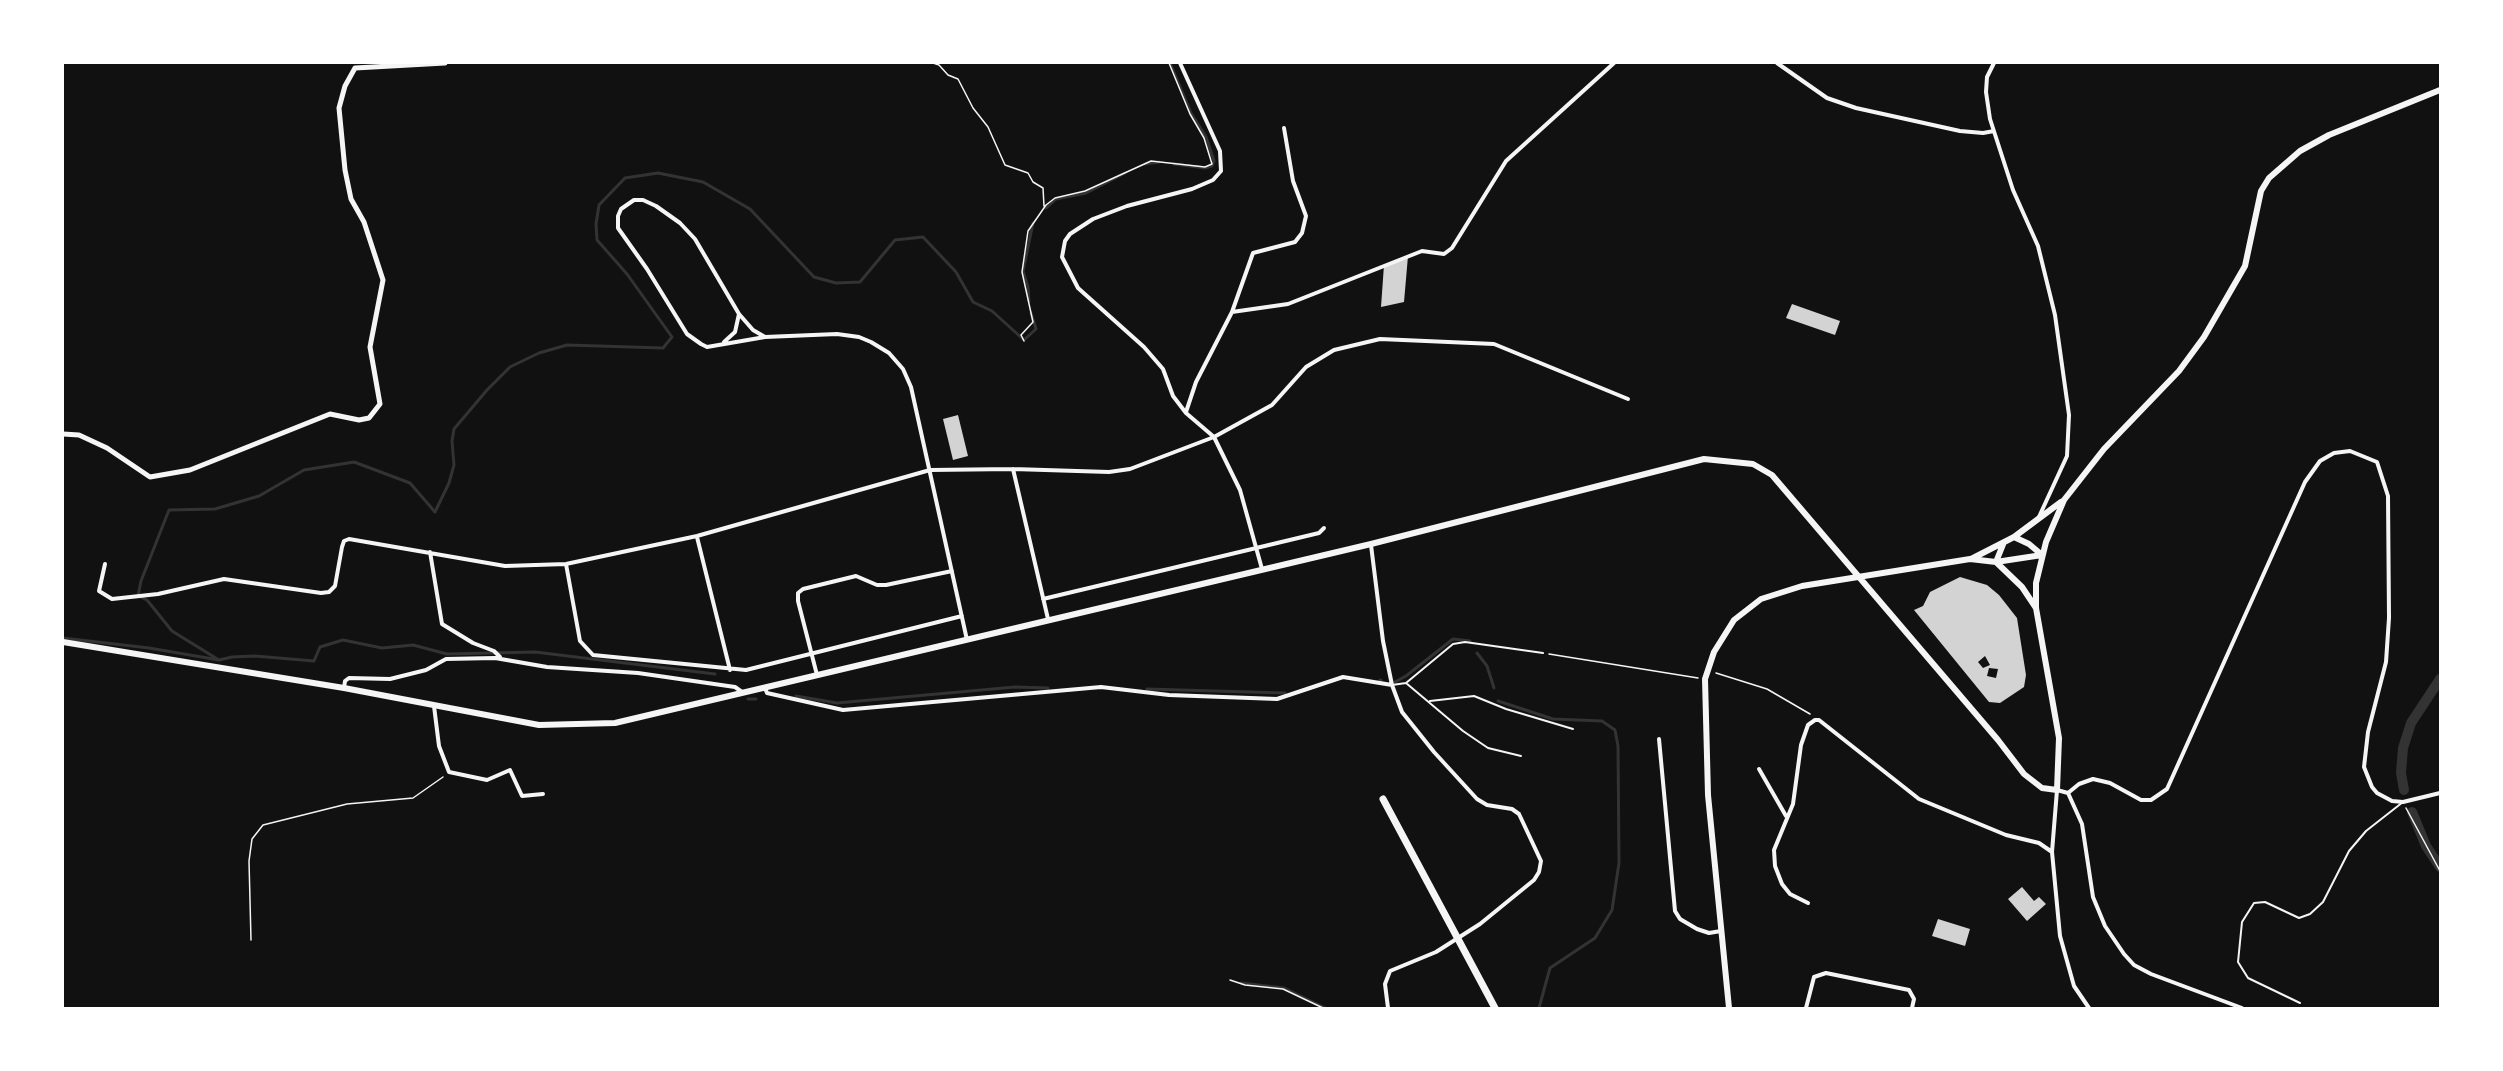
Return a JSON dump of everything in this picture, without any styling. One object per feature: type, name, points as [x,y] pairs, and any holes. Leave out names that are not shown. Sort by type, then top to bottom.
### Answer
[{"type":"main road","points":[[1970,559],[2014,537],[2064,500],[2104,449],[2179,371],[2204,337],[2245,266],[2261,191],[2269,178],[2300,152],[2329,135],[2440,90]]},
{"type":"main road","points":[[63,642],[344,688],[539,725],[615,723],[1371,544],[1704,459],[1753,464],[1772,475],[1987,727],[2024,774],[2042,788],[2057,790],[2057,721],[2036,608],[2036,583],[2042,555],[2064,500]]},
{"type":"main road","points":[[2014,537],[2029,544],[2042,555]]},
{"type":"main road","points":[[1996,562],[2004,542]]},
{"type":"main road","points":[[1729,1008],[1708,795],[1705,679],[1722,636],[1746,609],[1761,599],[1780,592],[1838,580],[1970,559],[1996,562],[2042,555]]},
{"type":"main road","points":[[1996,562],[2022,587],[2036,608]]},
{"type":"main road","points":[[1383,799],[1495,1008]]},
{"type":"street","points":[[63,434],[79,435],[107,448],[150,477],[190,470],[330,414],[359,420],[369,418],[380,404],[370,347],[383,280],[364,222],[351,199],[345,170],[339,108],[345,86],[355,68],[445,63]]},
{"type":"street","points":[[1180,63],[1220,151],[1221,171],[1213,180],[1192,189],[1126,206],[1093,219],[1070,234],[1065,241],[1062,257],[1078,288],[1144,346],[1163,369],[1173,396],[1186,412],[1214,437],[1240,490],[1262,569]]},
{"type":"street","points":[[1232,312],[1288,304],[1422,251],[1444,254],[1461,237],[1506,161],[1614,63]]},
{"type":"street","points":[[1777,63],[1827,98],[1856,108],[1960,131],[1983,133],[1994,130]]},
{"type":"street","points":[[1994,63],[1987,77],[1986,92],[1994,130],[2013,190],[2038,246],[2055,315],[2069,415],[2067,456],[2038,520]]},
{"type":"street","points":[[1186,412],[1196,382],[1232,312],[1253,253],[1295,242],[1302,233],[1306,216],[1293,181],[1284,128]]},
{"type":"street","points":[[765,337],[753,330],[739,314],[695,240],[680,223],[643,200],[634,200],[621,208],[618,228],[647,269],[687,334],[707,347],[765,337],[837,334],[859,337],[889,353],[903,369],[911,387],[967,640]]},
{"type":"street","points":[[721,344],[735,332],[739,314]]},
{"type":"street","points":[[105,564],[99,591],[112,599],[158,594],[224,579],[321,593],[329,592],[335,586],[342,547],[344,541],[349,539],[505,566],[566,564],[697,537],[930,470],[1012,469],[1109,472],[1130,469],[1214,437],[1272,405],[1306,367],[1334,350],[1380,339],[1494,344],[1628,399]]},
{"type":"street","points":[[2068,793],[2079,784],[2093,779],[2110,783],[2141,800],[2151,800],[2167,789],[2305,482],[2320,460],[2334,453],[2350,451],[2378,462],[2388,496],[2389,618],[2386,662],[2368,732],[2364,767],[2377,793],[2392,801],[2403,802],[2440,793]]},
{"type":"street","points":[[1012,469],[1048,619]]},
{"type":"street","points":[[1043,599],[1318,533],[1324,528]]},
{"type":"street","points":[[697,537],[730,670]]},
{"type":"street","points":[[1371,544],[1383,641],[1392,685],[1402,711],[1464,786],[1487,805],[1512,809],[1519,814],[1541,861],[1539,872],[1534,880],[1480,924],[1436,952],[1390,971],[1384,984],[1388,1008]]},
{"type":"street","points":[[430,552],[442,624],[473,643],[494,651],[500,658]]},
{"type":"street","points":[[566,564],[580,640],[593,655],[746,670],[962,616]]},
{"type":"street","points":[[817,675],[798,601],[798,593],[803,589],[856,576],[877,585],[886,585],[952,571]]},
{"type":"street","points":[[344,688],[345,681],[349,678],[390,679],[407,676],[446,659],[500,658],[547,667],[638,673],[735,687],[743,693]]},
{"type":"street","points":[[765,688],[767,693],[843,710],[1101,687],[1169,695],[1277,699],[1343,677],[1392,685]]},
{"type":"street","points":[[434,706],[439,746],[449,772],[487,780],[510,770],[522,796],[543,794]]},
{"type":"street","points":[[1808,903],[1790,894],[1782,884],[1775,866],[1773,850],[1792,804],[1797,784],[1801,745],[1808,725],[1813,720],[1819,720],[1919,799],[2006,836],[2039,843],[2052,852]]},
{"type":"street","points":[[1659,739],[1675,911],[1680,920],[1697,929],[1709,933],[1722,931]]},
{"type":"street","points":[[1759,769],[1786,816]]},
{"type":"street","points":[[2068,793],[2057,790],[2052,852],[2063,953],[2074,986],[2089,1008]]},
{"type":"street","points":[[2068,793],[2082,824],[2093,897],[2105,926],[2124,954],[2134,965],[2151,974],[2242,1008]]},
{"type":"street","points":[[1806,1008],[1814,977],[1826,973],[1910,990],[1914,999],[1912,1008]]},
{"type":"lane","points":[[1392,685],[1406,683],[1453,644],[1465,642],[1543,653]]},
{"type":"lane","points":[[1406,683],[1463,731],[1488,748],[1521,756]]},
{"type":"lane","points":[[1430,701],[1474,696],[1506,709],[1573,729]]},
{"type":"lane","points":[[2300,1003],[2248,978],[2238,962],[2242,922],[2254,903],[2265,902],[2299,918],[2310,914],[2323,902],[2349,851],[2366,831],[2403,802]]},
{"type":"path","points":[[933,63],[939,65],[948,75],[958,79],[973,108],[988,127],[1005,165],[1028,174],[1033,182],[1043,188],[1044,207]]},
{"type":"path","points":[[1024,341],[1021,334],[1033,322],[1022,272],[1029,231],[1044,207],[1055,198],[1085,191],[1143,163],[1158,161],[1205,167],[1212,164],[1204,138],[1190,114],[1169,63]]},
{"type":"path","points":[[1543,653],[1705,679]]},
{"type":"path","points":[[1718,674],[1767,689],[1810,715],[1813,720]]},
{"type":"path","points":[[251,940],[249,861],[252,839],[263,825],[347,804],[413,798],[449,772]]},
{"type":"path","points":[[2403,802],[2440,871]]},
{"type":"path","points":[[1230,980],[1245,985],[1283,989],[1323,1008]]},
{"type":"building","points":[[1408,256],[1404,302],[1381,307],[1384,265]]},
{"type":"building","points":[[1792,304],[1840,321],[1835,335],[1786,318]]},
{"type":"building","points":[[958,415],[968,456],[953,460],[943,419]]},
{"type":"building","points":[[1960,577],[1987,585],[1999,595],[2017,618],[2026,675],[2024,687],[2000,703],[1989,702],[1914,610],[1923,606],[1930,592]],"holes":[[[1985,656],[1990,665],[1983,668],[1978,662]],[[1989,668],[1998,669],[1996,678],[1987,676]]]},
{"type":"building","points":[[2022,887],[2034,901],[2039,897],[2046,904],[2027,921],[2008,899]]},
{"type":"building","points":[[1938,919],[1970,929],[1965,946],[1932,936]]},
{"type":"waterway","points":[[1170,63],[1191,113],[1206,137],[1214,161],[1212,166],[1205,168],[1174,164]]},
{"type":"waterway","points":[[1145,164],[1159,162]]},
{"type":"waterway","points":[[219,660],[172,631],[147,600],[138,596],[141,581],[169,510],[215,509],[259,496],[304,470],[354,462],[410,483],[435,512],[449,483],[454,465],[452,441],[454,429],[510,367],[539,353],[567,345],[663,348],[672,337],[627,274],[597,240],[596,224],[599,205],[625,178],[658,173],[703,182],[750,209],[814,277],[836,283],[860,282],[895,240],[923,237],[956,272],[973,302],[992,311],[1024,340],[1036,329],[1031,313]]},
{"type":"waterway","points":[[1046,208],[1056,199],[1086,193],[1125,173]]},
{"type":"waterway","points":[[1029,301],[1023,271],[1033,223]]},
{"type":"waterway","points":[[63,638],[149,648],[219,660],[255,656],[314,661],[320,647],[343,640],[382,648],[413,645],[447,654],[535,652],[715,674]]},
{"type":"waterway","points":[[1395,682],[1453,639],[1470,641]]},
{"type":"waterway","points":[[1477,653],[1487,666],[1494,688]]},
{"type":"waterway","points":[[2404,790],[2401,773],[2403,748],[2411,723],[2440,679]]},
{"type":"waterway","points":[[796,696],[837,703],[1015,687],[1048,688]]},
{"type":"waterway","points":[[1147,689],[1285,693]]},
{"type":"waterway","points":[[748,699],[756,699]]},
{"type":"waterway","points":[[1498,701],[1553,719],[1602,721],[1615,730],[1618,746],[1619,863],[1612,910],[1595,938],[1550,968],[1539,1008]]},
{"type":"waterway","points":[[2412,812],[2426,846],[2440,867]]},
{"type":"waterway","points":[[1241,983],[1284,988],[1325,1008]]}]
